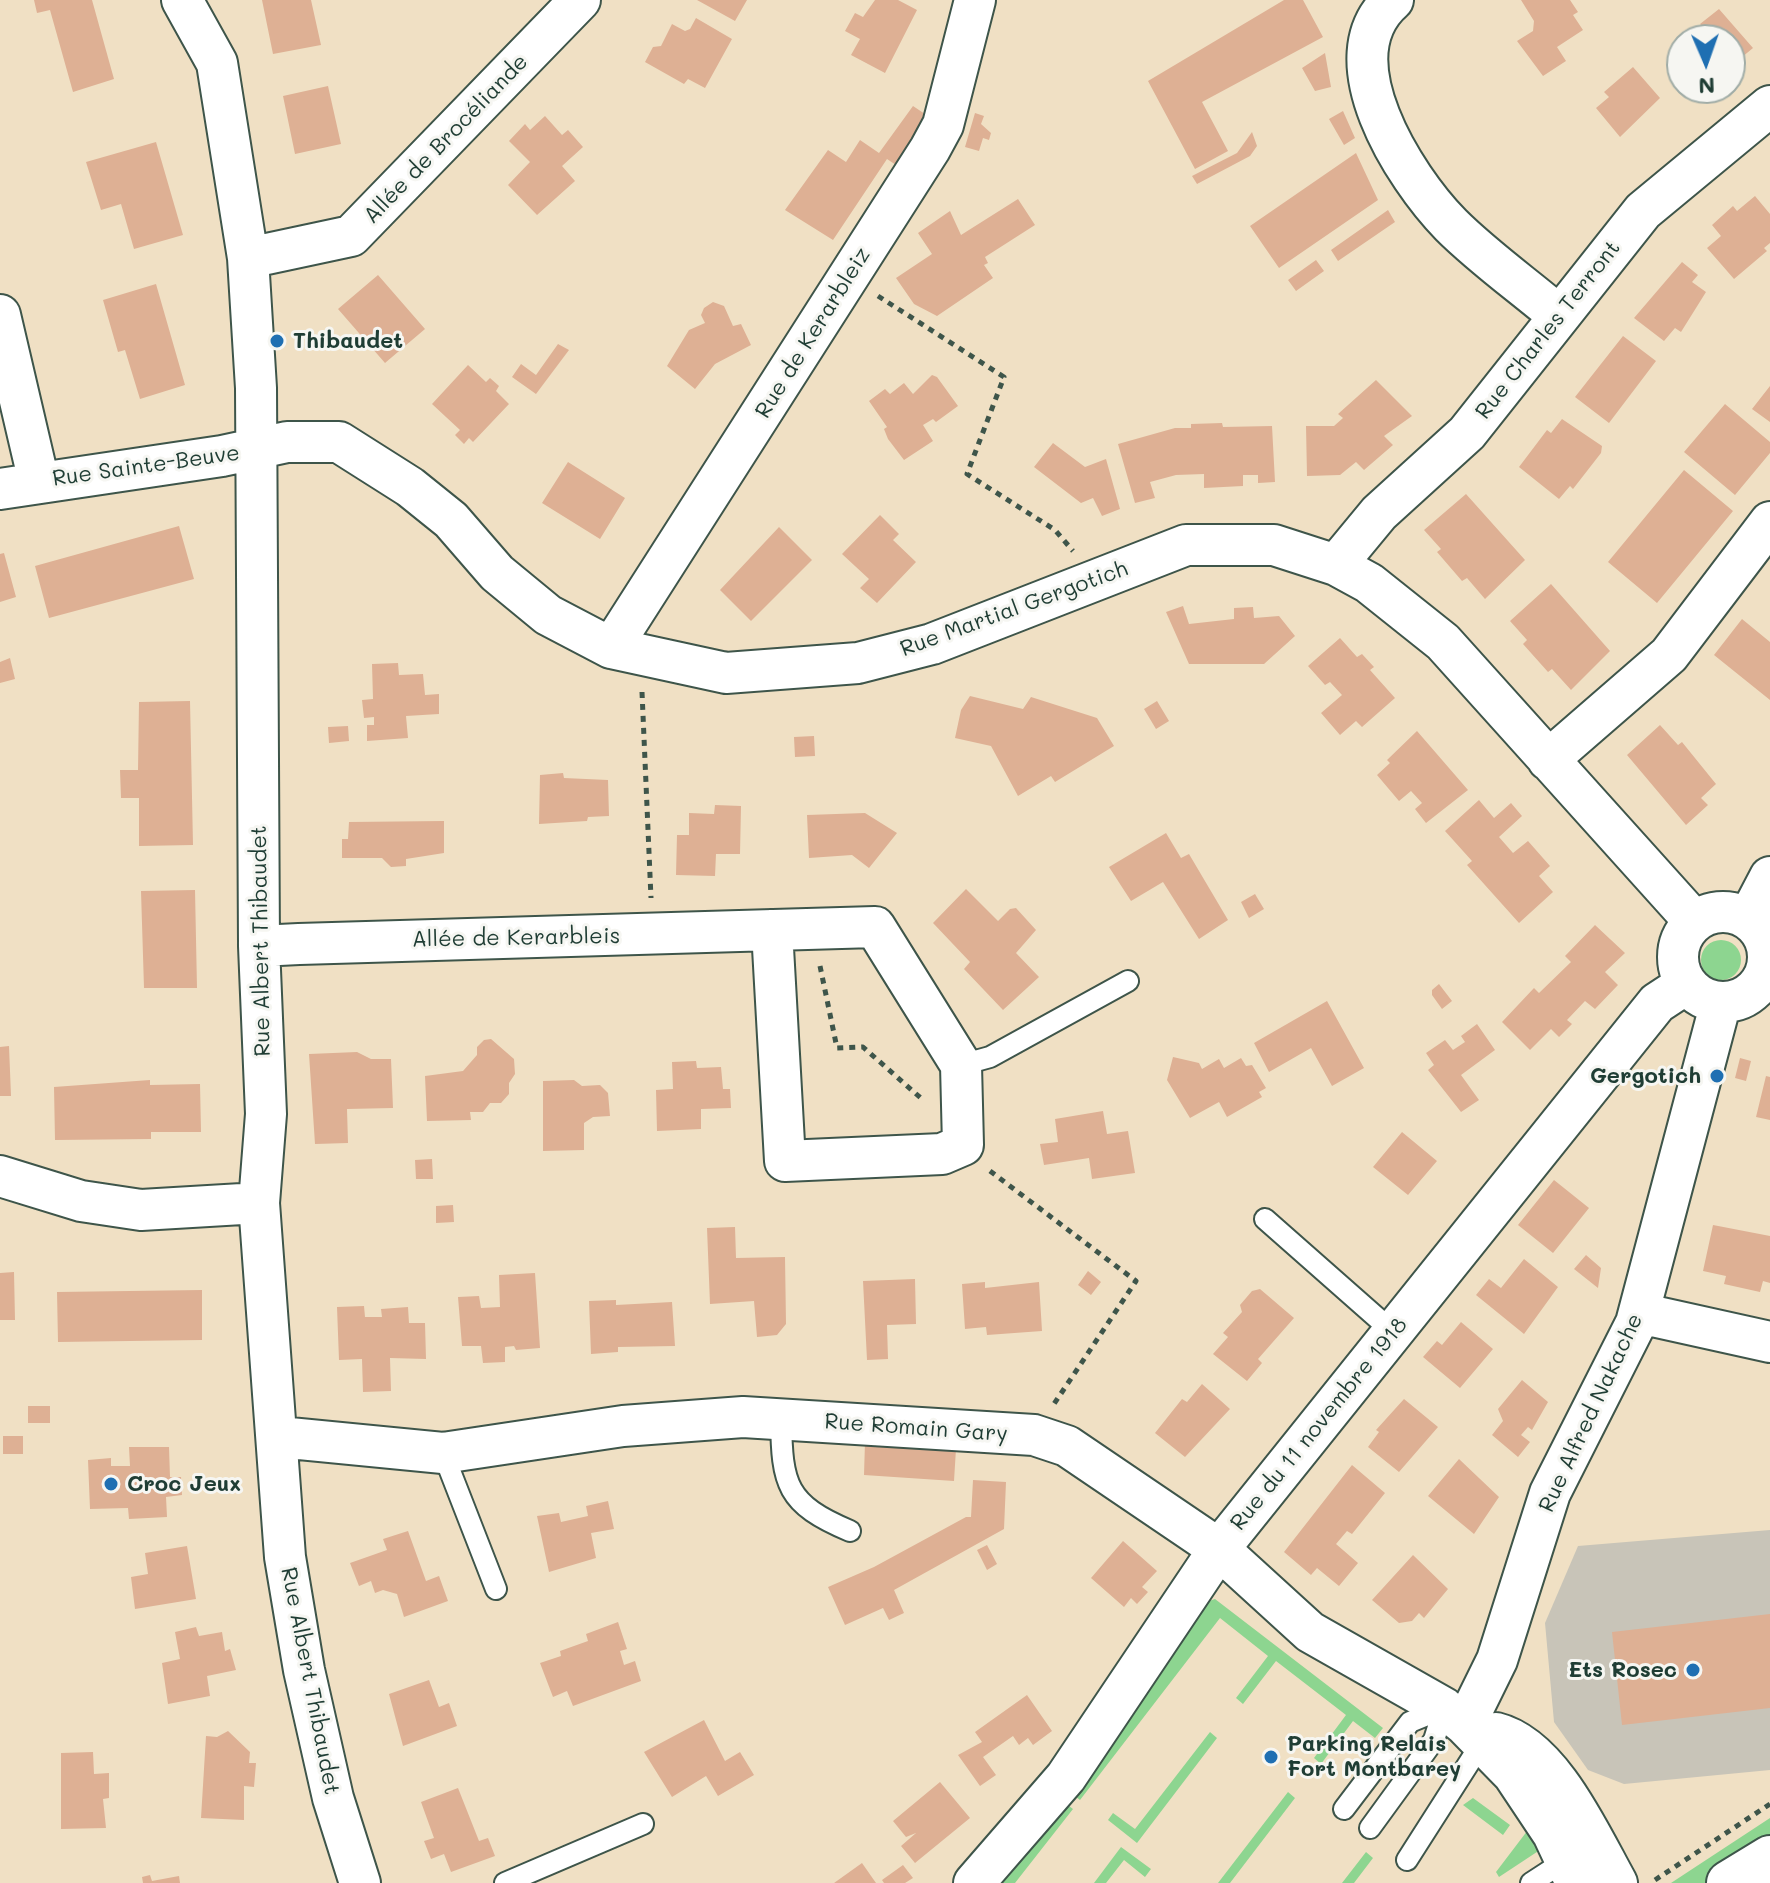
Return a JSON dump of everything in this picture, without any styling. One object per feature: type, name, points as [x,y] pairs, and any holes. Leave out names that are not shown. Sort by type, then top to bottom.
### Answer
[{"type":"main road","points":[[1729,1883],[1770,1858]]},
{"type":"street","name":"Rue Albert Thibaudet","points":[[182,0],[217,63],[248,258],[256,388],[259,946],[266,1114],[259,1203],[270,1369],[279,1437],[285,1557],[304,1670],[333,1798],[360,1883]]},
{"type":"street","name":"Allée de Brocéliande","points":[[248,258],[351,236],[580,0]]},
{"type":"street","name":"Rue de Kerarbleiz","points":[[626,651],[943,125],[975,0]]},
{"type":"street","points":[[1393,0],[1378,13],[1366,42],[1367,73],[1378,112],[1413,177],[1451,225],[1559,316]]},
{"type":"street","name":"Rue Charles Terront","points":[[1336,565],[1379,513],[1467,433],[1643,211],[1770,106]]},
{"type":"street","name":"Rue Sainte-Beuve","points":[[0,315],[39,482]]},
{"type":"street","name":"Rue Martial Gergotich","points":[[254,450],[287,442],[339,442],[410,487],[451,520],[497,573],[548,615],[626,651],[726,673],[858,663],[932,644],[1186,545],[1274,545],[1336,565],[1369,583],[1443,642],[1695,922]]},
{"type":"street","name":"Rue Sainte-Beuve","points":[[0,489],[254,450]]},
{"type":"street","points":[[1548,760],[1669,655],[1764,542]]},
{"type":"street","points":[[1748,919],[1770,877]]},
{"type":"street","points":[[1718,912],[1734,913],[1748,919],[1767,944],[1767,977],[1743,998],[1704,993],[1677,954],[1681,939],[1695,922],[1718,912]]},
{"type":"street","name":"Allée de Kerarbleis","points":[[259,946],[875,927],[961,1065]]},
{"type":"street","points":[[772,930],[785,1161],[942,1154],[963,1145],[961,1065]]},
{"type":"street","name":"Rue Alfred Nakache","points":[[1464,1725],[1497,1660],[1550,1493],[1639,1313],[1704,993]]},
{"type":"street","name":"Rue du 11 novembre 1918","points":[[974,1883],[1066,1777],[1219,1549],[1657,1003],[1704,993]]},
{"type":"street","points":[[0,1176],[81,1201],[141,1210],[259,1203]]},
{"type":"street","points":[[1639,1313],[1770,1342]]},
{"type":"street","name":"Rue Romain Gary","points":[[279,1437],[443,1453],[623,1426],[743,1417],[1034,1435],[1067,1446],[1219,1549],[1310,1632],[1464,1725]]},
{"type":"street","points":[[1464,1725],[1505,1735],[1525,1748],[1561,1785],[1579,1862],[1617,1883]]},
{"type":"lane","points":[[961,1065],[990,1057],[1128,981]]},
{"type":"lane","points":[[1265,1219],[1392,1331]]},
{"type":"lane","points":[[781,1419],[784,1479],[796,1499],[829,1522],[850,1531]]},
{"type":"lane","points":[[443,1453],[496,1589]]},
{"type":"lane","points":[[1344,1809],[1410,1722],[1464,1725]]},
{"type":"lane","points":[[1370,1828],[1434,1740],[1464,1725]]},
{"type":"lane","points":[[1407,1860],[1464,1725]]},
{"type":"lane","points":[[505,1883],[643,1824]]},
{"type":"lane","points":[[1531,1883],[1579,1862]]},
{"type":"path","points":[[850,276],[1004,377],[967,474],[1055,530],[1096,580]]},
{"type":"path","points":[[626,651],[653,935]]},
{"type":"shaded area","points":[[1770,1530],[1770,1770],[1624,1784],[1588,1770],[1554,1722],[1545,1623],[1578,1546]]},
{"type":"green space","points":[[1721,940],[1735,946],[1741,960],[1735,974],[1721,980],[1707,974],[1701,960],[1707,946]]},
{"type":"green space","points":[[1215,1599],[1383,1728],[1375,1738],[1353,1721],[1321,1764],[1314,1758],[1346,1715],[1276,1661],[1243,1704],[1236,1698],[1268,1656],[1220,1618],[1080,1800],[1072,1794],[1206,1602]]},
{"type":"green space","points":[[1210,1732],[1217,1738],[1137,1843],[1108,1820],[1113,1813],[1135,1829]]},
{"type":"green space","points":[[1288,1792],[1295,1798],[1230,1883],[1218,1883]]},
{"type":"green space","points":[[1473,1798],[1510,1825],[1503,1835],[1463,1805]]},
{"type":"green space","points":[[1065,1803],[1073,1809],[1015,1883],[996,1883]]},
{"type":"green space","points":[[1770,1818],[1770,1842],[1708,1883],[1671,1883]]},
{"type":"green space","points":[[1534,1822],[1549,1844],[1499,1877],[1496,1872]]},
{"type":"green space","points":[[1121,1847],[1151,1869],[1145,1877],[1124,1860],[1106,1883],[1094,1883]]},
{"type":"green space","points":[[1366,1852],[1373,1858],[1354,1883],[1342,1883]]},
{"type":"building","points":[[34,0],[92,0],[114,79],[73,92],[50,10],[37,13]]},
{"type":"building","points":[[262,0],[311,0],[321,45],[273,54]]},
{"type":"building","points":[[697,0],[747,0],[735,21]]},
{"type":"building","points":[[875,0],[898,0],[917,10],[885,73],[851,55],[860,39],[845,31],[855,13],[863,17]]},
{"type":"building","points":[[1284,0],[1303,0],[1323,37],[1202,102],[1228,151],[1195,169],[1148,81]]},
{"type":"building","points":[[1521,0],[1570,0],[1578,12],[1573,15],[1583,30],[1557,47],[1566,61],[1543,76],[1517,41],[1533,31],[1534,21]]},
{"type":"building","points":[[1719,9],[1732,24],[1700,24]]},
{"type":"building","points":[[696,18],[732,39],[705,88],[688,79],[684,84],[645,62],[653,47],[661,46],[672,24],[685,31],[690,29]]},
{"type":"building","points":[[1746,40],[1753,48],[1746,54]]},
{"type":"building","points":[[1325,53],[1331,87],[1315,91],[1302,68]]},
{"type":"building","points":[[1633,67],[1660,98],[1620,137],[1596,108],[1609,97],[1604,92]]},
{"type":"building","points":[[328,86],[341,144],[295,154],[283,96]]},
{"type":"building","points":[[913,106],[931,118],[899,167],[887,159],[833,240],[785,210],[828,150],[846,162],[860,140],[879,153]]},
{"type":"building","points":[[1343,111],[1355,138],[1344,145],[1329,119]]},
{"type":"building","points":[[975,113],[984,116],[981,124],[991,133],[989,140],[983,138],[979,151],[965,147]]},
{"type":"building","points":[[545,116],[562,135],[568,130],[583,147],[562,166],[575,181],[537,215],[508,185],[530,162],[509,141],[525,124],[530,130]]},
{"type":"building","points":[[1252,132],[1257,146],[1250,156],[1197,184],[1192,176],[1237,153]]},
{"type":"building","points":[[156,142],[183,235],[134,249],[121,204],[101,210],[86,162]]},
{"type":"building","points":[[1356,153],[1378,200],[1279,268],[1250,226]]},
{"type":"building","points":[[1755,196],[1770,214],[1770,243],[1764,248],[1767,251],[1734,279],[1707,248],[1721,236],[1712,225],[1733,206],[1737,211]]},
{"type":"building","points":[[1018,199],[1035,225],[985,257],[988,263],[984,265],[993,278],[937,316],[914,304],[896,278],[932,254],[918,233],[950,211],[961,235]]},
{"type":"building","points":[[1388,210],[1395,222],[1338,261],[1331,250]]},
{"type":"building","points":[[1316,260],[1324,271],[1296,291],[1288,280]]},
{"type":"building","points":[[1682,262],[1698,275],[1692,282],[1706,292],[1681,332],[1675,328],[1664,341],[1634,318]]},
{"type":"building","points":[[378,275],[425,329],[385,363],[338,309]]},
{"type":"building","points":[[156,284],[185,385],[140,399],[125,350],[118,352],[103,300]]},
{"type":"building","points":[[713,302],[724,306],[733,326],[741,324],[751,345],[715,364],[695,389],[667,366],[689,330],[705,323],[701,315],[704,308]]},
{"type":"building","points":[[1623,336],[1656,361],[1609,423],[1575,397]]},
{"type":"building","points":[[558,344],[569,350],[536,394],[512,377],[521,364],[536,375]]},
{"type":"building","points":[[468,365],[486,382],[490,378],[499,386],[496,391],[509,404],[473,442],[469,438],[464,444],[455,435],[460,430],[432,404]]},
{"type":"building","points":[[932,375],[937,377],[958,406],[936,422],[933,419],[923,425],[933,441],[904,460],[888,439],[884,429],[887,427],[869,401],[885,389],[890,394],[904,383],[913,394]]},
{"type":"building","points":[[1376,380],[1412,416],[1384,436],[1393,445],[1364,470],[1356,462],[1340,475],[1307,476],[1306,426],[1334,426],[1343,418],[1338,414]]},
{"type":"building","points":[[1770,386],[1770,422],[1752,409]]},
{"type":"building","points":[[1725,404],[1770,442],[1770,453],[1735,495],[1684,452]]},
{"type":"building","points":[[1562,419],[1602,446],[1601,453],[1573,489],[1570,486],[1559,499],[1519,467],[1547,430],[1551,433]]},
{"type":"building","points":[[1222,423],[1223,427],[1272,426],[1275,482],[1258,483],[1258,475],[1243,475],[1243,486],[1204,488],[1204,474],[1176,475],[1150,482],[1155,498],[1135,503],[1118,444],[1175,428],[1191,428],[1191,424]]},
{"type":"building","points":[[1053,443],[1085,467],[1106,459],[1120,509],[1102,516],[1093,498],[1081,503],[1034,467]]},
{"type":"building","points":[[568,462],[625,498],[600,539],[542,503]]},
{"type":"building","points":[[1684,470],[1733,511],[1657,603],[1608,562]]},
{"type":"building","points":[[1466,494],[1525,560],[1485,599],[1467,578],[1462,581],[1437,552],[1441,549],[1424,530]]},
{"type":"building","points":[[880,515],[899,534],[893,540],[916,562],[877,603],[860,588],[869,579],[842,554]]},
{"type":"building","points":[[179,526],[194,579],[49,618],[35,566]]},
{"type":"building","points":[[779,527],[812,560],[751,621],[720,590]]},
{"type":"building","points":[[4,553],[16,597],[0,602],[0,554]]},
{"type":"building","points":[[1551,584],[1610,651],[1571,690],[1552,669],[1548,672],[1523,644],[1527,640],[1510,621]]},
{"type":"building","points":[[1183,606],[1189,624],[1234,619],[1234,608],[1253,607],[1254,618],[1279,616],[1295,636],[1264,664],[1189,664],[1166,612]]},
{"type":"building","points":[[1742,619],[1770,642],[1770,700],[1714,655]]},
{"type":"building","points":[[1340,638],[1357,657],[1362,654],[1374,667],[1370,670],[1395,698],[1362,727],[1356,721],[1340,735],[1321,713],[1342,695],[1330,682],[1325,685],[1308,666]]},
{"type":"building","points":[[10,658],[15,679],[0,683],[0,662]]},
{"type":"building","points":[[398,663],[399,675],[423,674],[425,695],[439,694],[439,714],[406,716],[408,738],[367,741],[367,725],[374,725],[374,717],[364,718],[362,700],[373,699],[372,664]]},
{"type":"building","points":[[970,696],[1023,709],[1031,697],[1097,718],[1114,746],[1055,782],[1051,776],[1018,796],[991,746],[955,738],[961,710]]},
{"type":"building","points":[[190,701],[193,845],[139,846],[139,798],[121,798],[120,770],[138,770],[139,702]]},
{"type":"building","points":[[1157,701],[1169,721],[1156,729],[1144,709]]},
{"type":"building","points":[[1660,725],[1678,745],[1682,742],[1716,784],[1701,798],[1708,805],[1686,825],[1627,755]]},
{"type":"building","points":[[348,726],[349,741],[329,743],[328,727]]},
{"type":"building","points":[[1417,731],[1468,790],[1426,823],[1415,809],[1422,803],[1411,791],[1399,801],[1377,775],[1390,763],[1387,760]]},
{"type":"building","points":[[814,736],[815,756],[795,757],[794,737]]},
{"type":"building","points":[[563,773],[564,778],[608,780],[609,816],[588,817],[587,821],[539,824],[540,775]]},
{"type":"building","points":[[1479,800],[1494,818],[1511,803],[1522,816],[1499,837],[1513,853],[1528,841],[1550,866],[1539,876],[1553,892],[1519,923],[1467,865],[1472,861],[1445,831]]},
{"type":"building","points":[[715,805],[741,806],[740,854],[716,854],[715,876],[676,875],[677,835],[689,835],[689,813],[714,814]]},
{"type":"building","points":[[865,813],[897,833],[869,868],[852,855],[809,858],[807,815]]},
{"type":"building","points":[[444,821],[444,853],[406,859],[406,866],[391,867],[382,858],[342,858],[342,839],[348,839],[349,822]]},
{"type":"building","points":[[1166,833],[1181,858],[1189,854],[1228,920],[1199,939],[1163,882],[1131,901],[1109,867]]},
{"type":"building","points":[[966,889],[998,921],[1010,909],[1016,908],[1036,930],[1016,953],[1039,977],[1003,1010],[964,969],[970,962],[933,923]]},
{"type":"building","points":[[195,890],[197,988],[144,988],[141,891]]},
{"type":"building","points":[[1255,894],[1264,909],[1249,918],[1241,902]]},
{"type":"building","points":[[1595,925],[1625,953],[1605,972],[1618,985],[1595,1009],[1585,1001],[1567,1020],[1572,1024],[1559,1037],[1551,1029],[1530,1050],[1502,1022],[1534,988],[1539,993],[1571,962],[1565,956]]},
{"type":"building","points":[[1439,984],[1452,1001],[1442,1009],[1432,995],[1432,990]]},
{"type":"building","points":[[1327,1001],[1364,1068],[1332,1086],[1311,1048],[1269,1072],[1254,1043]]},
{"type":"building","points":[[1477,1024],[1495,1050],[1461,1075],[1479,1100],[1461,1112],[1428,1070],[1434,1065],[1426,1053],[1445,1040],[1453,1050],[1465,1042],[1461,1036]]},
{"type":"building","points":[[491,1039],[514,1059],[515,1074],[509,1083],[509,1094],[501,1103],[490,1103],[483,1112],[470,1112],[471,1120],[427,1121],[425,1076],[463,1071],[477,1055],[477,1047],[484,1040]]},
{"type":"building","points":[[9,1046],[11,1096],[0,1096],[0,1047]]},
{"type":"building","points":[[357,1052],[371,1059],[391,1059],[393,1108],[347,1109],[348,1143],[315,1144],[309,1054]]},
{"type":"building","points":[[1173,1057],[1199,1063],[1202,1069],[1219,1059],[1224,1068],[1241,1058],[1246,1066],[1252,1065],[1266,1088],[1259,1092],[1262,1097],[1227,1117],[1219,1102],[1190,1118],[1167,1080]]},
{"type":"building","points":[[1740,1058],[1751,1061],[1746,1081],[1735,1078]]},
{"type":"building","points":[[696,1061],[697,1068],[721,1067],[723,1089],[730,1089],[731,1108],[701,1109],[701,1129],[657,1131],[656,1090],[673,1089],[672,1062]]},
{"type":"building","points":[[1766,1076],[1770,1077],[1770,1120],[1756,1117]]},
{"type":"building","points":[[150,1080],[150,1085],[200,1084],[201,1132],[151,1132],[151,1139],[55,1140],[54,1087]]},
{"type":"building","points":[[574,1080],[582,1086],[600,1085],[608,1093],[610,1116],[593,1117],[584,1123],[584,1150],[543,1151],[543,1081]]},
{"type":"building","points":[[1103,1111],[1107,1134],[1128,1131],[1135,1173],[1092,1179],[1089,1158],[1044,1165],[1040,1144],[1058,1142],[1055,1119]]},
{"type":"building","points":[[1402,1132],[1437,1161],[1408,1195],[1373,1167]]},
{"type":"building","points":[[432,1159],[433,1179],[416,1179],[415,1160]]},
{"type":"building","points":[[1554,1180],[1589,1208],[1553,1253],[1518,1225]]},
{"type":"building","points":[[453,1205],[454,1222],[436,1223],[436,1206]]},
{"type":"building","points":[[1713,1225],[1770,1236],[1770,1283],[1763,1281],[1760,1292],[1724,1284],[1726,1276],[1703,1271]]},
{"type":"building","points":[[735,1227],[736,1258],[785,1257],[786,1324],[777,1335],[757,1337],[754,1301],[710,1304],[707,1228]]},
{"type":"building","points":[[1586,1255],[1601,1268],[1598,1288],[1574,1269]]},
{"type":"building","points":[[1524,1259],[1558,1287],[1524,1334],[1476,1295],[1489,1279],[1501,1288]]},
{"type":"building","points":[[1088,1271],[1101,1282],[1091,1295],[1078,1285]]},
{"type":"building","points":[[14,1272],[15,1320],[0,1320],[0,1273]]},
{"type":"building","points":[[535,1273],[540,1348],[516,1350],[514,1346],[505,1347],[505,1362],[483,1363],[481,1346],[462,1346],[458,1297],[479,1296],[481,1308],[500,1307],[499,1275]]},
{"type":"building","points":[[915,1279],[916,1324],[887,1325],[888,1359],[867,1360],[863,1281]]},
{"type":"building","points":[[985,1282],[985,1288],[1039,1282],[1042,1331],[987,1335],[986,1327],[965,1329],[962,1284]]},
{"type":"building","points":[[1260,1289],[1294,1318],[1258,1359],[1262,1363],[1247,1381],[1213,1354],[1228,1337],[1223,1333],[1242,1312],[1240,1305],[1252,1291]]},
{"type":"building","points":[[202,1290],[202,1340],[58,1342],[57,1292]]},
{"type":"building","points":[[616,1300],[616,1305],[672,1302],[675,1346],[618,1347],[618,1352],[591,1354],[589,1301]]},
{"type":"building","points":[[364,1306],[365,1317],[382,1317],[381,1309],[408,1307],[409,1323],[425,1323],[426,1359],[390,1358],[391,1391],[363,1392],[362,1359],[339,1360],[337,1307]]},
{"type":"building","points":[[1461,1322],[1493,1349],[1460,1388],[1423,1357],[1437,1341],[1442,1345]]},
{"type":"building","points":[[1522,1380],[1548,1402],[1532,1430],[1528,1427],[1521,1435],[1530,1442],[1518,1457],[1492,1435],[1503,1421],[1498,1409]]},
{"type":"building","points":[[1202,1384],[1230,1409],[1185,1457],[1155,1433],[1182,1399],[1187,1402]]},
{"type":"building","points":[[1404,1399],[1438,1427],[1399,1472],[1368,1447],[1379,1432],[1376,1430]]},
{"type":"building","points":[[28,1406],[50,1406],[50,1423],[28,1423]]},
{"type":"building","points":[[3,1436],[23,1436],[23,1454],[3,1454]]},
{"type":"building","points":[[865,1442],[956,1449],[954,1481],[864,1475]]},
{"type":"building","points":[[129,1447],[169,1447],[170,1477],[181,1477],[182,1495],[166,1497],[167,1517],[129,1519],[128,1508],[90,1509],[88,1460],[111,1458],[111,1466],[130,1466]]},
{"type":"building","points":[[1459,1459],[1499,1497],[1474,1534],[1428,1496]]},
{"type":"building","points":[[1352,1465],[1385,1493],[1352,1534],[1347,1531],[1336,1544],[1358,1563],[1339,1586],[1317,1568],[1311,1575],[1284,1552]]},
{"type":"building","points":[[973,1480],[1006,1482],[1004,1529],[894,1590],[904,1613],[889,1620],[883,1608],[845,1625],[828,1587],[971,1517]]},
{"type":"building","points":[[608,1501],[614,1529],[591,1533],[596,1558],[549,1572],[537,1516],[559,1513],[561,1522],[588,1516],[586,1506]]},
{"type":"building","points":[[408,1531],[426,1581],[439,1576],[448,1601],[404,1617],[397,1594],[383,1590],[375,1593],[371,1581],[359,1586],[350,1563],[387,1550],[383,1539]]},
{"type":"building","points":[[1123,1541],[1157,1571],[1142,1587],[1148,1592],[1137,1604],[1131,1598],[1124,1607],[1091,1578]]},
{"type":"building","points":[[987,1545],[997,1564],[987,1570],[977,1550]]},
{"type":"building","points":[[187,1546],[196,1599],[135,1609],[131,1577],[148,1574],[145,1553]]},
{"type":"building","points":[[1413,1555],[1448,1589],[1424,1618],[1419,1613],[1412,1621],[1399,1623],[1372,1600]]},
{"type":"building","name":"Ets Rosec","points":[[1770,1614],[1770,1708],[1622,1725],[1612,1632]]},
{"type":"building","points":[[618,1622],[627,1649],[620,1651],[624,1665],[635,1661],[641,1681],[573,1706],[567,1691],[553,1697],[540,1663],[561,1656],[560,1651],[588,1641],[586,1634]]},
{"type":"building","points":[[196,1627],[199,1636],[222,1632],[225,1651],[230,1649],[236,1670],[207,1676],[210,1696],[168,1704],[162,1663],[180,1659],[175,1632]]},
{"type":"building","points":[[429,1680],[439,1707],[449,1703],[457,1726],[403,1746],[389,1694]]},
{"type":"building","points":[[1027,1695],[1052,1731],[1033,1745],[1028,1738],[1019,1745],[1013,1736],[983,1757],[996,1775],[980,1786],[958,1755],[982,1742],[975,1732]]},
{"type":"building","points":[[704,1720],[725,1761],[740,1752],[754,1775],[718,1796],[706,1776],[672,1797],[644,1752]]},
{"type":"building","points":[[228,1731],[250,1752],[249,1763],[256,1763],[254,1787],[244,1786],[244,1820],[201,1818],[206,1736],[217,1737]]},
{"type":"building","points":[[93,1752],[94,1774],[109,1773],[109,1798],[103,1799],[106,1828],[61,1829],[61,1753]]},
{"type":"building","points":[[940,1782],[970,1818],[915,1863],[901,1846],[916,1833],[906,1837],[893,1821]]},
{"type":"building","points":[[458,1788],[479,1841],[488,1838],[495,1856],[451,1872],[444,1854],[431,1859],[424,1841],[434,1838],[421,1802]]},
{"type":"building","points":[[862,1863],[876,1883],[834,1883]]},
{"type":"building","points":[[903,1865],[913,1878],[905,1883],[884,1883],[882,1880]]},
{"type":"building","points":[[150,1875],[152,1881],[179,1876],[180,1883],[143,1883],[142,1877]]},
{"type":"place","name":"Thibaudet","points":[[277,341]]},
{"type":"place","name":"Gergotich","points":[[1717,1076]]},
{"type":"place","name":"Croc Jeux","points":[[111,1484]]},
{"type":"place","name":"Ets Rosec","points":[[1693,1670]]},
{"type":"place","name":"Parking Relais Fort Montbarey","points":[[1271,1757]]}]
